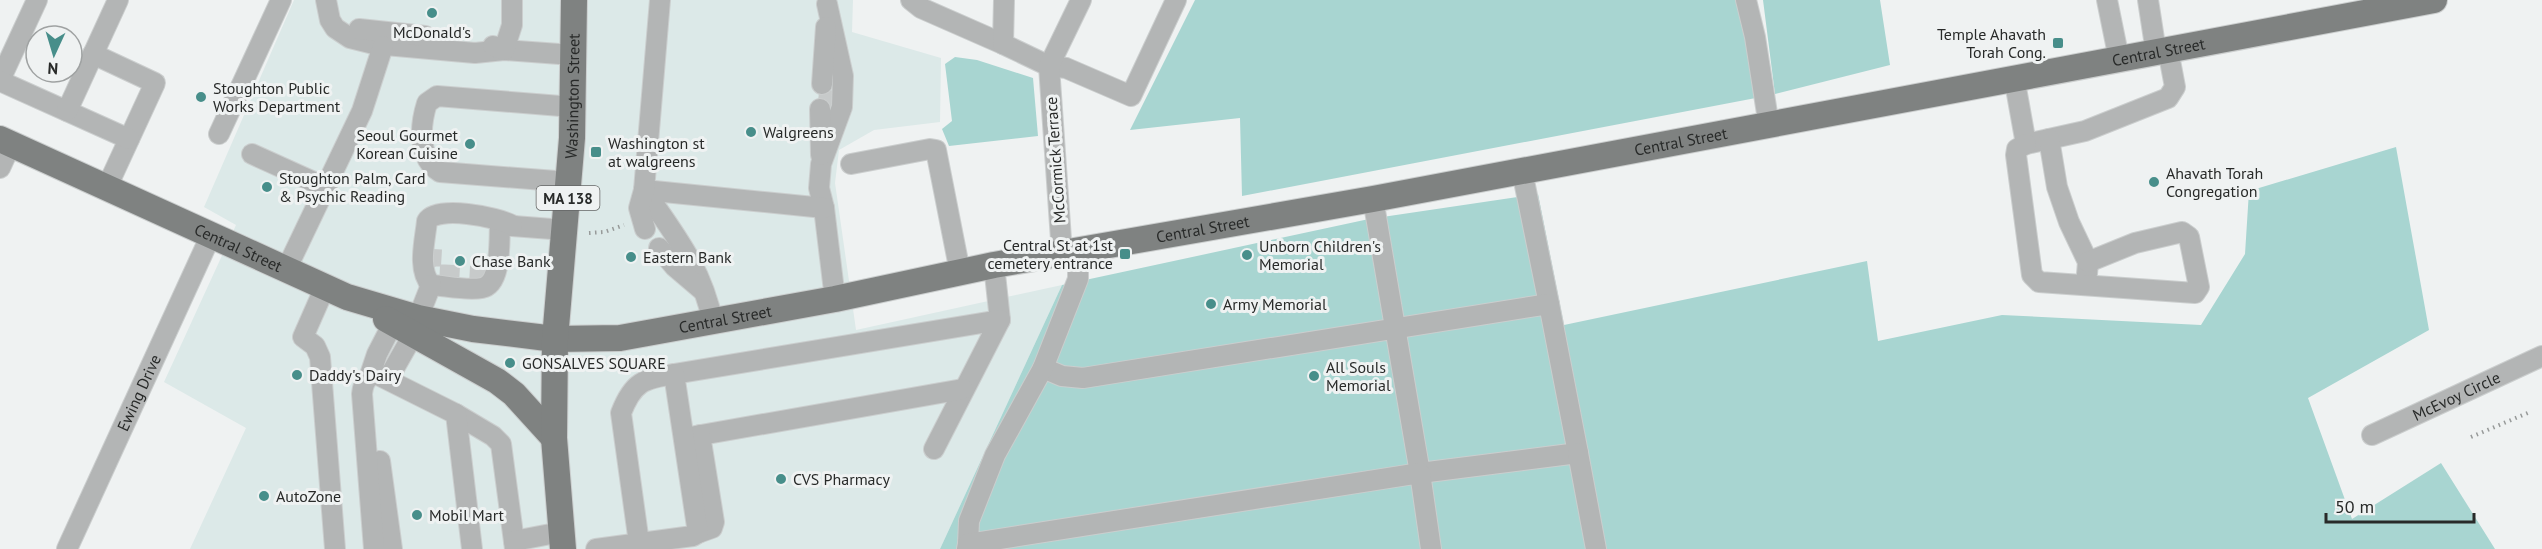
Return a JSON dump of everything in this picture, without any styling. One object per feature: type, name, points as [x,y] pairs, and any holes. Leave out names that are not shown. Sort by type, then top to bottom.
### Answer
[{"type":"main road","name":"Washington Street","points":[[562,541],[554,438],[555,339],[577,232],[569,182],[573,107],[574,0]]},
{"type":"main road","name":"Central Street","points":[[408,326],[473,329],[555,339],[620,338],[835,299],[994,265],[1372,200],[1769,126],[2014,77],[2420,1]]},
{"type":"main road","name":"Central Street","points":[[5,142],[408,326],[514,394],[554,438]]},
{"type":"street","points":[[37,0],[0,80],[129,139]]},
{"type":"street","points":[[67,111],[118,0]]},
{"type":"street","points":[[219,134],[281,0]]},
{"type":"street","points":[[326,0],[330,20],[343,34],[383,46],[475,53],[504,50],[573,55]]},
{"type":"street","points":[[339,0],[341,19],[355,28],[465,39],[504,50]]},
{"type":"street","points":[[504,50],[512,25],[512,0]]},
{"type":"street","points":[[642,222],[660,0]]},
{"type":"street","points":[[911,0],[921,8],[1049,66],[1066,68],[1131,96],[1176,0]]},
{"type":"street","points":[[1003,44],[1004,0]]},
{"type":"street","points":[[1049,66],[1081,0]]},
{"type":"street","points":[[1746,0],[1769,126]]},
{"type":"street","points":[[2107,0],[2119,58]]},
{"type":"street","points":[[2088,262],[2135,243],[2182,232],[2189,237],[2199,287],[2195,293],[2039,282],[2032,275],[2017,149],[2026,144],[2085,131],[2168,98],[2175,87],[2148,0]]},
{"type":"street","points":[[826,85],[828,2]]},
{"type":"street","points":[[821,164],[842,107],[842,69],[828,2]]},
{"type":"street","points":[[286,270],[362,111],[383,46]]},
{"type":"street","points":[[90,60],[153,80],[155,83],[106,187]]},
{"type":"street","name":"McCormick Terrace","points":[[967,547],[969,521],[995,454],[1043,368],[1078,279],[1070,252],[1049,66]]},
{"type":"street","points":[[2014,77],[2026,144]]},
{"type":"street","points":[[569,182],[440,172],[431,164],[422,142],[427,103],[437,96],[573,107]]},
{"type":"street","points":[[823,110],[819,188],[824,208],[835,299]]},
{"type":"street","points":[[2049,139],[2057,187],[2069,222],[2088,262],[2086,285]]},
{"type":"street","points":[[0,168],[5,142]]},
{"type":"street","points":[[851,164],[930,149],[936,150],[960,272]]},
{"type":"street","points":[[252,154],[325,187]]},
{"type":"street","points":[[1522,171],[1596,549]]},
{"type":"street","points":[[644,190],[824,208]]},
{"type":"street","points":[[644,190],[694,264],[707,293],[713,322]]},
{"type":"street","points":[[1372,200],[1420,473],[1431,549]]},
{"type":"street","points":[[430,285],[423,265],[427,221],[431,216],[439,213],[489,216],[506,225],[577,232]]},
{"type":"street","points":[[430,285],[481,288],[490,284],[497,271],[506,225]]},
{"type":"street","name":"Ewing Drive","points":[[67,549],[211,235]]},
{"type":"street","points":[[659,248],[675,267],[707,293]]},
{"type":"street","points":[[934,449],[999,320],[994,265]]},
{"type":"street","points":[[392,549],[371,395],[381,376],[377,354],[408,326],[430,285]]},
{"type":"street","points":[[335,549],[320,357],[315,346],[303,337],[336,292]]},
{"type":"street","points":[[1043,368],[1062,376],[1083,378],[1549,304]]},
{"type":"street","points":[[639,543],[621,413],[625,402],[637,384],[648,378],[999,320]]},
{"type":"street","name":"McEvoy Circle","points":[[2372,435],[2542,356]]},
{"type":"street","points":[[608,548],[698,533],[712,528],[714,522],[674,374]]},
{"type":"street","points":[[375,549],[362,394],[365,381],[381,376],[456,414],[494,436],[501,444],[515,545],[562,541]]},
{"type":"street","points":[[692,437],[963,389]]},
{"type":"street","points":[[456,414],[472,549]]},
{"type":"street","points":[[967,547],[1420,473],[1578,453]]},
{"type":"path","points":[[577,232],[604,232],[642,222]]},
{"type":"path","points":[[2471,437],[2530,412]]},
{"type":"shaded area","points":[[294,0],[853,0],[852,32],[941,58],[940,122],[874,130],[839,150],[835,183],[856,330],[1062,285],[940,549],[190,549],[246,428],[164,382],[236,225],[204,207]]},
{"type":"shaded area","points":[[1195,0],[1737,0],[1761,97],[1242,196],[1240,118],[1130,130]]},
{"type":"shaded area","points":[[1763,0],[1880,0],[1890,65],[1775,94]]},
{"type":"shaded area","points":[[955,57],[977,60],[1033,78],[1038,136],[949,146],[942,129],[952,121],[945,64]]},
{"type":"shaded area","points":[[2396,147],[2429,330],[2308,398],[2352,519],[2441,463],[2495,549],[940,549],[1062,285],[1369,219],[1538,194],[1564,325],[1867,261],[1878,341],[2002,315],[2201,325],[2245,254],[2249,191]]},
{"type":"tunnel","points":[[827,110],[830,85]]},
{"type":"tunnel","points":[[432,249],[431,266],[436,274],[495,277]]},
{"type":"place","name":"McDonald's","points":[[432,13]]},
{"type":"place","name":"Temple Ahavath Torah Cong.","points":[[2058,43]]},
{"type":"place","name":"Stoughton Public Works Department","points":[[201,97]]},
{"type":"place","name":"Walgreens","points":[[751,132]]},
{"type":"place","name":"Seoul Gourmet Korean Cuisine","points":[[470,144]]},
{"type":"place","name":"Washington st at walgreens","points":[[596,152]]},
{"type":"place","name":"Ahavath Torah Congregation","points":[[2154,182]]},
{"type":"place","name":"Stoughton Palm, Card & Psychic Reading","points":[[267,187]]},
{"type":"place","name":"Central St at 1st cemetery entrance","points":[[1125,254]]},
{"type":"place","name":"Unborn Children's Memorial","points":[[1247,255]]},
{"type":"place","name":"Eastern Bank","points":[[631,257]]},
{"type":"place","name":"Chase Bank","points":[[460,261]]},
{"type":"place","name":"Army Memorial","points":[[1211,304]]},
{"type":"place","name":"GONSALVES SQUARE","points":[[510,363]]},
{"type":"place","name":"Daddy's Dairy","points":[[297,375]]},
{"type":"place","name":"All Souls Memorial","points":[[1314,376]]},
{"type":"place","name":"CVS Pharmacy","points":[[781,479]]},
{"type":"place","name":"AutoZone","points":[[264,496]]},
{"type":"place","name":"Mobil Mart","points":[[417,515]]}]
